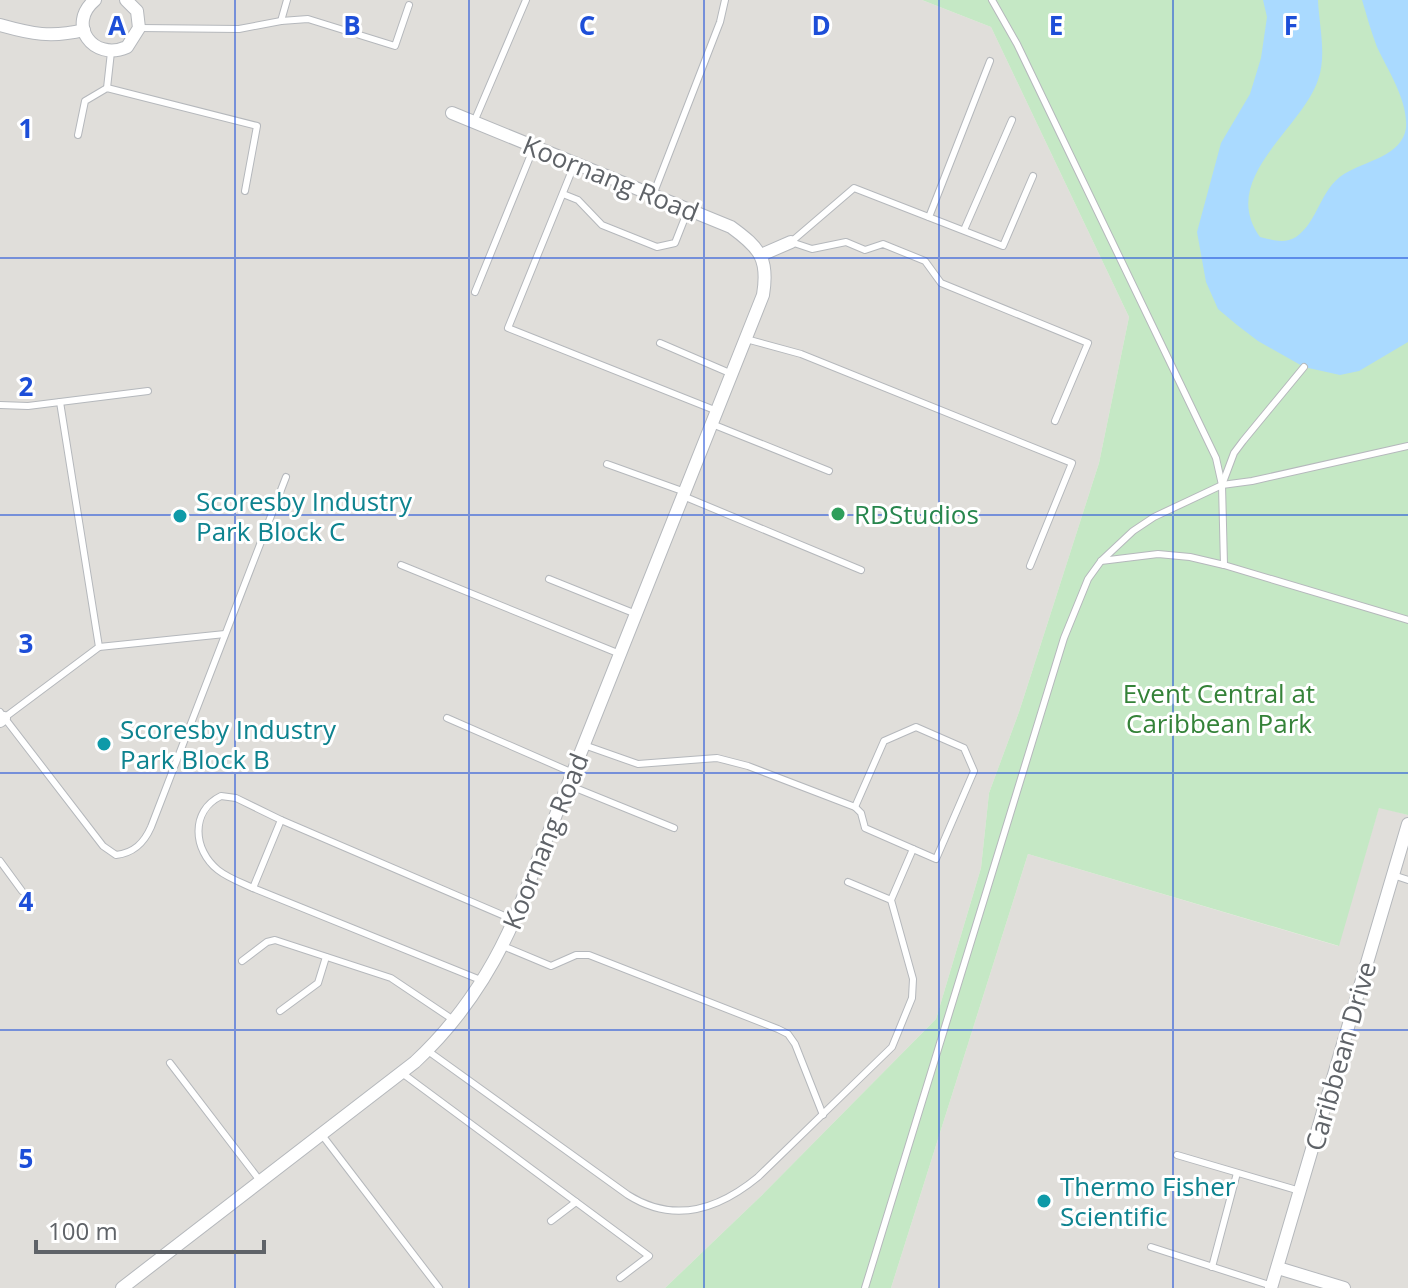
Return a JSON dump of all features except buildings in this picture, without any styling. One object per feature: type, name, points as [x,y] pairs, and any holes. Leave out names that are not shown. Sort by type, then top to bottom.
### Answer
[{"type":"street","points":[[95,0],[85,12],[84,30],[95,46],[111,52],[127,47],[139,28],[137,11],[126,0]]},
{"type":"street","points":[[0,25],[43,36],[84,30]]},
{"type":"street","name":"Koornang Road","points":[[122,1288],[428,1051],[455,1021],[483,981],[514,920],[763,295],[766,277],[761,255],[731,227],[452,113]]},
{"type":"street","points":[[761,255],[791,242]]},
{"type":"street","name":"Caribbean Drive","points":[[1272,1287],[1408,824]]},
{"type":"street","points":[[1278,1268],[1344,1288]]},
{"type":"lane","points":[[281,21],[287,0]]},
{"type":"lane","points":[[474,122],[526,0]]},
{"type":"lane","points":[[653,195],[720,22],[725,0]]},
{"type":"lane","points":[[992,0],[1012,33],[1216,458],[1222,485],[1224,565]]},
{"type":"lane","points":[[139,28],[239,29],[308,19],[395,46],[409,5]]},
{"type":"lane","points":[[107,88],[111,52]]},
{"type":"lane","points":[[929,217],[990,61]]},
{"type":"lane","points":[[78,135],[85,101],[107,88],[257,126],[245,191]]},
{"type":"lane","points":[[964,230],[1012,120]]},
{"type":"lane","points":[[475,292],[534,147]]},
{"type":"lane","points":[[575,163],[508,328],[717,411]]},
{"type":"lane","points":[[791,242],[854,188],[1003,246],[1033,176]]},
{"type":"lane","points":[[563,194],[578,200],[597,222],[657,247],[675,243],[688,209]]},
{"type":"lane","points":[[791,242],[812,249],[846,242],[865,250],[883,244],[925,261],[941,283],[1088,343],[1055,421]]},
{"type":"lane","points":[[746,339],[801,354],[1072,463],[1030,566]]},
{"type":"lane","points":[[660,343],[732,374]]},
{"type":"lane","points":[[1222,485],[1234,453],[1304,367]]},
{"type":"lane","points":[[0,405],[28,406],[148,391]]},
{"type":"lane","points":[[60,402],[99,647]]},
{"type":"lane","points":[[712,424],[829,471]]},
{"type":"lane","points":[[865,1288],[1064,638],[1088,579],[1118,544],[1154,517],[1222,485],[1408,446]]},
{"type":"lane","points":[[607,464],[861,570]]},
{"type":"lane","points":[[225,634],[99,647],[1,717],[103,846],[116,855],[131,852],[148,835],[286,477]]},
{"type":"lane","points":[[1101,561],[1158,554],[1190,557],[1408,620]]},
{"type":"lane","points":[[401,565],[620,654]]},
{"type":"lane","points":[[549,579],[636,614]]},
{"type":"lane","points":[[447,718],[674,828]]},
{"type":"lane","points":[[584,745],[638,764],[706,757],[728,760],[855,807],[861,813],[865,828],[936,859],[974,771],[964,748],[916,727],[890,737],[881,747],[855,807]]},
{"type":"lane","points":[[483,981],[219,872],[206,858],[197,835],[202,814],[216,798],[229,795],[514,920]]},
{"type":"lane","points":[[253,888],[281,820]]},
{"type":"lane","points":[[428,1051],[642,1204],[661,1211],[699,1208],[734,1195],[823,1115],[892,1047],[912,998],[913,979],[891,900],[913,849]]},
{"type":"lane","points":[[0,861],[22,891]]},
{"type":"lane","points":[[1393,875],[1408,880]]},
{"type":"lane","points":[[848,882],[891,900]]},
{"type":"lane","points":[[242,961],[271,941],[391,978],[455,1021]]},
{"type":"lane","points":[[503,946],[551,966],[576,955],[589,955],[788,1034],[795,1044],[823,1115]]},
{"type":"lane","points":[[280,1011],[318,983],[326,957]]},
{"type":"lane","points":[[170,1063],[261,1182]]},
{"type":"lane","points":[[402,1073],[649,1256],[620,1278]]},
{"type":"lane","points":[[322,1134],[439,1288]]},
{"type":"lane","points":[[1177,1155],[1300,1191]]},
{"type":"lane","points":[[1212,1267],[1237,1173]]},
{"type":"lane","points":[[551,1221],[576,1202]]},
{"type":"lane","points":[[1151,1247],[1272,1287]]},
{"type":"shaded area","points":[[0,0],[922,0],[991,27],[1129,317],[1099,463],[1019,712],[989,793],[981,868],[936,1019],[665,1288],[0,1288]]},
{"type":"shaded area","points":[[1379,807],[1408,815],[1408,1288],[891,1288],[1028,854],[1338,946]]},
{"type":"green space","name":"Event Central at Caribbean Park","points":[[922,0],[1408,0],[1408,815],[1379,808],[1339,946],[1028,854],[891,1288],[665,1288],[936,1019],[981,868],[989,793],[1019,712],[1099,463],[1129,317],[991,27]]},
{"type":"water","points":[[1263,0],[1318,0],[1322,40],[1318,80],[1309,99],[1255,175],[1249,195],[1250,216],[1260,237],[1283,241],[1303,231],[1336,180],[1381,157],[1398,145],[1403,137],[1406,128],[1404,107],[1377,47],[1362,0],[1408,0],[1408,342],[1359,371],[1340,375],[1304,367],[1258,341],[1218,309],[1206,282],[1197,232],[1221,143],[1250,94],[1261,58],[1267,17]]},
{"type":"place","name":"RDStudios","points":[[838,514]]},
{"type":"place","name":"Scoresby Industry Park Block C","points":[[180,516]]},
{"type":"place","name":"Scoresby Industry Park Block B","points":[[104,744]]},
{"type":"place","name":"Thermo Fisher Scientific","points":[[1044,1201]]}]
